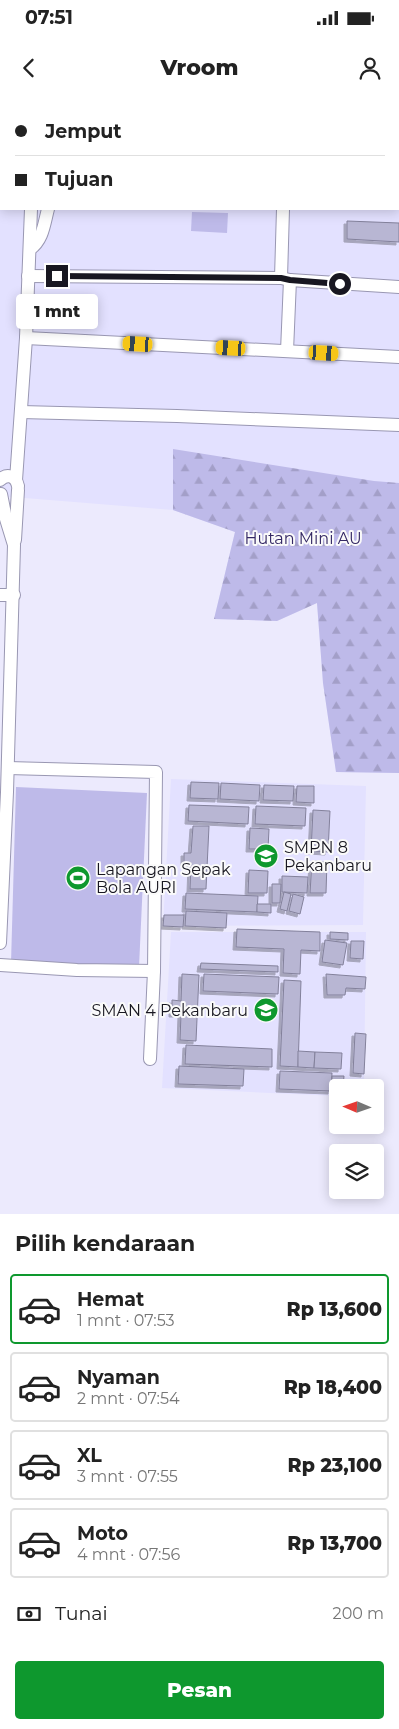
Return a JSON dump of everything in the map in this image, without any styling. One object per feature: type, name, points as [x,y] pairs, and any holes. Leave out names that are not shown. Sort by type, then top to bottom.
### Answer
[{"type":"street","points":[[0,943],[4,793],[8,768],[5,685],[14,595],[14,545],[26,338],[31,210]]},
{"type":"street","points":[[30,249],[41,237],[48,210]]},
{"type":"street","points":[[283,210],[287,351]]},
{"type":"street","points":[[28,276],[285,279],[399,288]]},
{"type":"street","points":[[26,338],[399,357]]},
{"type":"street","points":[[21,412],[399,425]]},
{"type":"street","points":[[0,480],[10,476],[17,485]]},
{"type":"street","points":[[0,494],[10,497],[17,485]]},
{"type":"street","points":[[0,494],[14,545]]},
{"type":"street","points":[[0,595],[14,595]]},
{"type":"street","points":[[8,768],[156,772],[154,971],[150,1059]]},
{"type":"street","points":[[0,965],[77,970],[154,971]]},
{"type":"shaded area","points":[[0,210],[399,210],[399,773],[336,772],[323,683],[317,603],[277,621],[214,619],[235,532],[173,510],[0,496]]},
{"type":"shaded area","name":"SMPN 8 Pekanbaru","points":[[171,779],[366,786],[363,925],[163,926]]},
{"type":"shaded area","name":"SMAN 4 Pekanbaru","points":[[171,932],[366,932],[364,1079],[329,1079],[329,1096],[162,1088]]},
{"type":"green space","points":[[192,212],[228,213],[227,233],[191,231]]},
{"type":"green space","name":"Hutan Mini AU","points":[[173,449],[374,481],[399,483],[399,773],[336,772],[323,683],[317,603],[277,621],[214,619],[235,532],[173,510]]},
{"type":"green space","name":"Lapangan Sepak Bola AURI","points":[[16,787],[147,793],[139,967],[11,963]]},
{"type":"building","points":[[347,221],[399,223],[399,242],[347,239]]},
{"type":"building","points":[[191,782],[219,783],[218,799],[190,798]]},
{"type":"building","points":[[221,783],[260,785],[259,801],[220,799]]},
{"type":"building","points":[[264,785],[294,786],[293,801],[263,800]]},
{"type":"building","points":[[297,786],[314,786],[314,803],[296,802]]},
{"type":"building","points":[[189,805],[249,807],[248,824],[188,821]]},
{"type":"building","points":[[256,806],[306,808],[305,826],[255,824]]},
{"type":"building","points":[[313,810],[330,811],[328,852],[311,851]]},
{"type":"building","points":[[193,826],[209,826],[206,889],[190,889],[191,863],[184,863],[184,853],[191,853]]},
{"type":"building","points":[[250,828],[269,829],[268,849],[249,849]]},
{"type":"building","points":[[312,861],[327,862],[326,893],[310,893]]},
{"type":"building","points":[[249,870],[268,871],[267,893],[248,893]]},
{"type":"building","points":[[282,876],[308,877],[307,893],[282,892]]},
{"type":"building","points":[[272,884],[281,884],[280,903],[272,903]]},
{"type":"building","points":[[284,892],[291,894],[287,911],[280,909]]},
{"type":"building","points":[[186,893],[258,896],[257,912],[185,909]]},
{"type":"building","points":[[293,894],[304,897],[300,914],[289,911]]},
{"type":"building","points":[[257,904],[271,904],[271,913],[257,912]]},
{"type":"building","points":[[186,911],[227,913],[226,928],[185,926]]},
{"type":"building","points":[[164,915],[184,915],[183,927],[163,926]]},
{"type":"building","points":[[237,929],[320,932],[320,951],[301,950],[300,974],[283,973],[284,949],[236,947]]},
{"type":"building","points":[[330,932],[348,933],[348,940],[330,939]]},
{"type":"building","points":[[325,940],[347,943],[343,965],[322,962]]},
{"type":"building","points":[[351,941],[364,941],[363,959],[350,958]]},
{"type":"building","points":[[201,963],[278,966],[278,972],[200,969]]},
{"type":"building","points":[[182,974],[199,975],[196,1041],[180,1040],[181,1014],[172,1014],[172,1000],[181,1001]]},
{"type":"building","points":[[204,974],[279,977],[278,994],[203,991]]},
{"type":"building","points":[[326,974],[366,977],[365,989],[346,988],[345,995],[327,995]]},
{"type":"building","points":[[284,980],[301,981],[298,1067],[280,1066]]},
{"type":"building","points":[[355,1033],[366,1034],[364,1074],[353,1073]]},
{"type":"building","points":[[186,1045],[272,1049],[272,1067],[185,1064]]},
{"type":"building","points":[[298,1051],[315,1052],[314,1068],[298,1067]]},
{"type":"building","points":[[315,1052],[342,1053],[341,1069],[314,1068]]},
{"type":"building","points":[[179,1066],[244,1069],[243,1086],[178,1084]]},
{"type":"building","points":[[280,1071],[332,1073],[332,1079],[329,1079],[329,1091],[279,1089]]},
{"type":"building","points":[[332,1076],[344,1076],[344,1079],[332,1079]]},
{"type":"place","name":"SMPN 8 Pekanbaru","points":[[266,856]]},
{"type":"place","name":"Lapangan Sepak Bola AURI","points":[[78,878]]},
{"type":"place","name":"SMAN 4 Pekanbaru","points":[[266,1010]]},
{"type":"route","points":[[57,276],[281,278],[340,284]]}]
